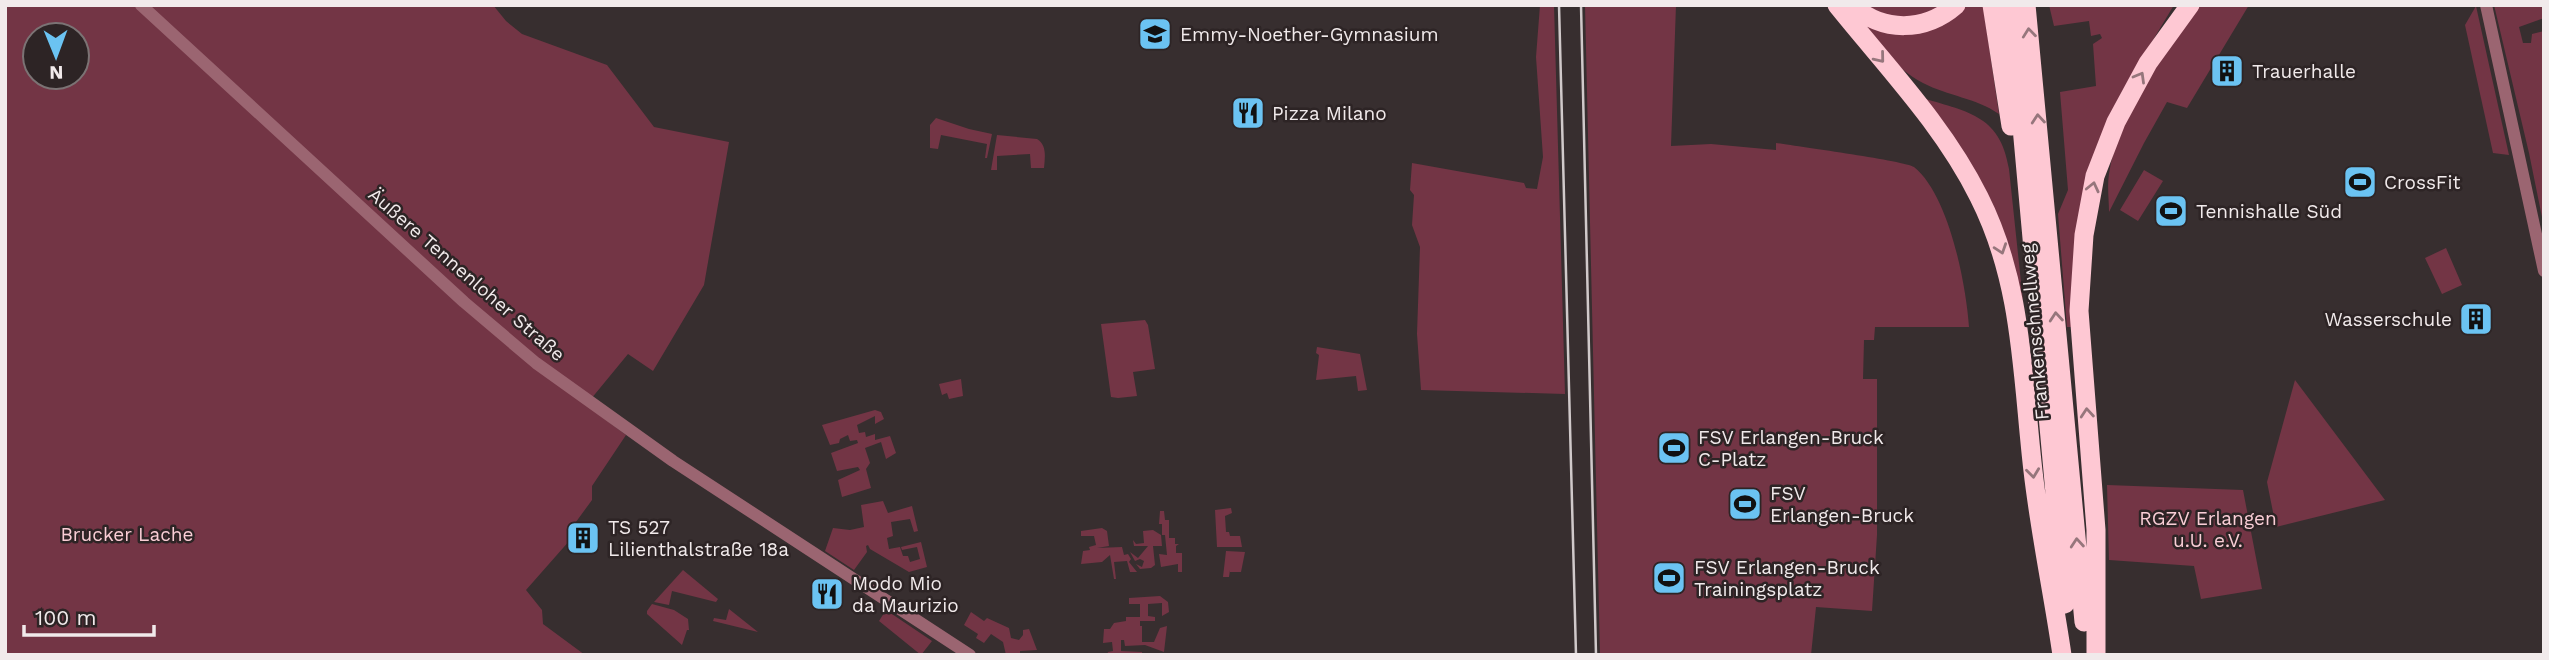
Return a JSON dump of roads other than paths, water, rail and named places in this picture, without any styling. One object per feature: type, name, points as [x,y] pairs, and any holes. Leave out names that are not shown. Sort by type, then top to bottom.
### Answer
[{"type":"highway","points":[[1837,5],[1930,120],[1966,172],[1992,224],[2008,268],[2017,318],[2043,549],[2062,655]]},
{"type":"highway","points":[[1852,5],[1877,21],[1906,26],[1935,19],[1956,5]]},
{"type":"highway","points":[[1992,5],[2019,191],[2029,219]]},
{"type":"highway","name":"Frankenschnellweg","points":[[2011,5],[2069,655]]},
{"type":"highway","name":"Frankenschnellweg","points":[[2026,5],[2088,655]]},
{"type":"highway","points":[[2096,655],[2096,530],[2080,329],[2080,261],[2089,205],[2103,153],[2128,97],[2182,5]]},
{"type":"highway","points":[[2167,34],[2190,5]]},
{"type":"street","name":"Äußere Tennenloher Straße","points":[[141,5],[464,302],[536,363],[673,461],[970,655]]},
{"type":"street","points":[[2486,5],[2544,271]]},
{"type":"railway","points":[[1559,5],[1576,655]]},
{"type":"railway","points":[[1581,5],[1596,655]]},
{"type":"place","name":"Emmy-Noether-Gymnasium","points":[[1155,34]]},
{"type":"place","name":"Trauerhalle","points":[[2227,71]]},
{"type":"place","name":"Pizza Milano","points":[[1248,113]]},
{"type":"place","name":"CrossFit","points":[[2360,182]]},
{"type":"place","name":"Tennishalle Süd","points":[[2171,211]]},
{"type":"place","name":"Wasserschule","points":[[2476,319]]},
{"type":"place","name":"FSV Erlangen-Bruck C-Platz","points":[[1674,448]]},
{"type":"place","name":"FSV Erlangen-Bruck","points":[[1745,504]]},
{"type":"place","name":"TS 527 Lilienthalstraße 18a","points":[[583,538]]},
{"type":"place","name":"FSV Erlangen-Bruck Trainingsplatz","points":[[1669,578]]},
{"type":"place","name":"Modo Mio da Maurizio","points":[[827,594]]},
{"type":"park label","name":"RGZV Erlangen u.U. e.V.","points":[[2208,529]]},
{"type":"park label","name":"Brucker Lache","points":[[127,534]]}]
